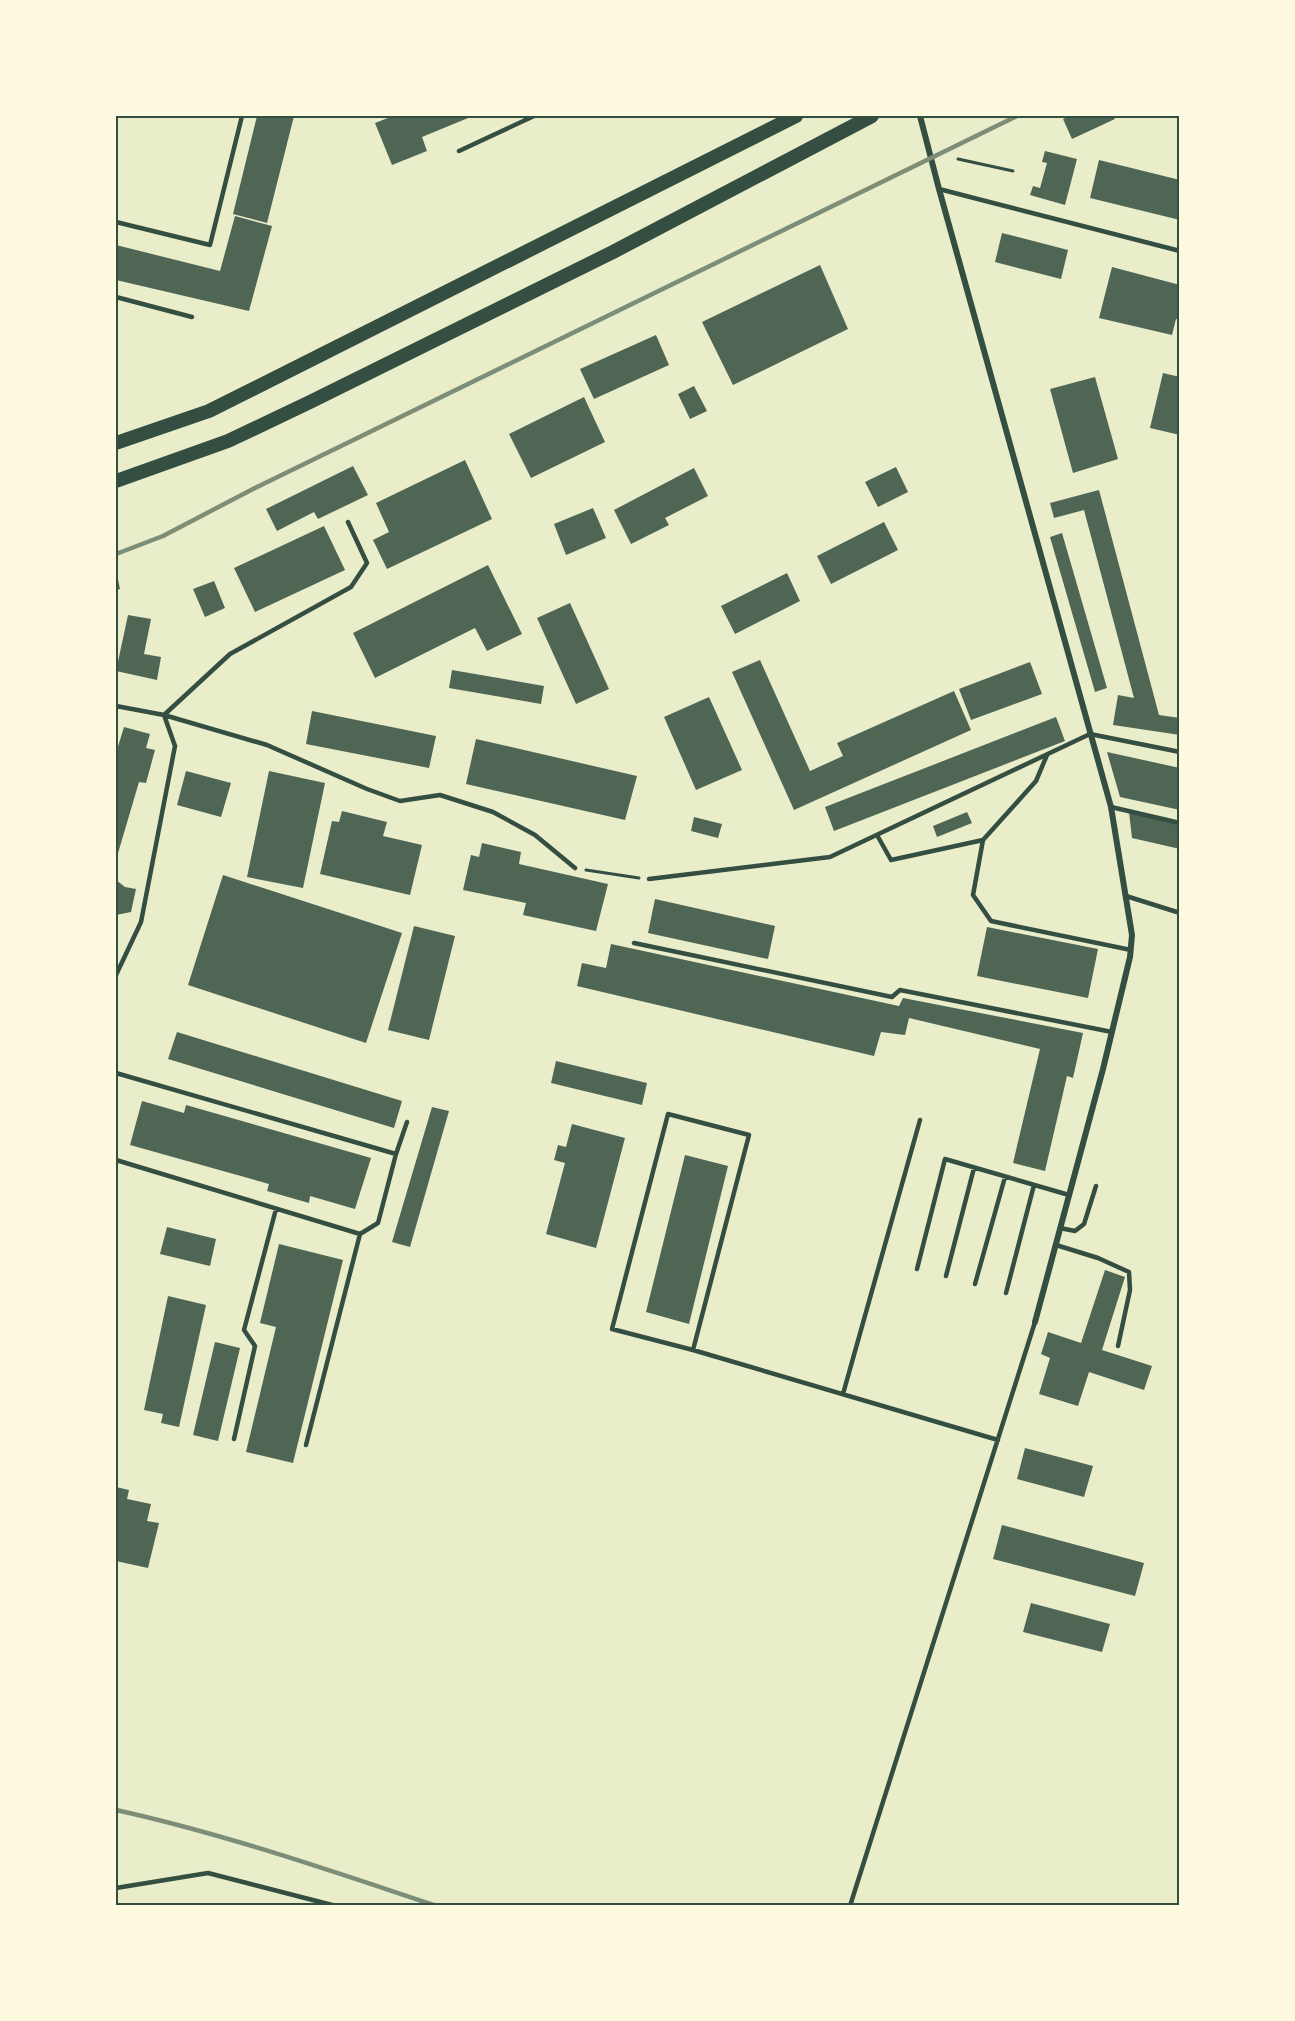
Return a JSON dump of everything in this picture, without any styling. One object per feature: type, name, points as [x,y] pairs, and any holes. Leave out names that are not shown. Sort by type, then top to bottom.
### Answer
[{"type":"main road","points":[[116,443],[209,411],[796,116]]},
{"type":"main road","points":[[116,481],[228,441],[310,402],[613,252],[872,116]]},
{"type":"street","points":[[920,116],[1111,807],[1132,934],[1131,950],[1112,1032],[1035,1322]]},
{"type":"lane","points":[[116,222],[210,245],[242,116]]},
{"type":"lane","points":[[459,152],[534,116]]},
{"type":"lane","points":[[939,189],[1179,251]]},
{"type":"lane","points":[[116,297],[192,316]]},
{"type":"lane","points":[[164,715],[230,654],[351,587],[367,563],[348,522]]},
{"type":"lane","points":[[116,706],[164,715],[267,745],[400,801],[440,795],[493,812],[535,835],[575,868]]},
{"type":"lane","points":[[116,975],[141,922],[175,746],[164,715]]},
{"type":"lane","points":[[649,879],[830,856],[1090,734],[1179,752]]},
{"type":"lane","points":[[1047,754],[1036,781],[983,840],[973,895],[992,921],[1131,950]]},
{"type":"lane","points":[[1111,807],[1179,823]]},
{"type":"lane","points":[[877,835],[891,860],[983,840]]},
{"type":"lane","points":[[1126,896],[1179,913]]},
{"type":"lane","points":[[634,943],[892,998],[900,990],[1112,1032]]},
{"type":"lane","points":[[116,1073],[396,1154]]},
{"type":"lane","points":[[693,1350],[749,1135],[668,1114],[612,1329],[693,1350],[998,1440]]},
{"type":"lane","points":[[843,1394],[920,1120]]},
{"type":"lane","points":[[306,1445],[360,1234],[378,1223],[407,1122]]},
{"type":"lane","points":[[116,1166],[116,1159],[360,1234]]},
{"type":"lane","points":[[917,1269],[945,1160],[1069,1196]]},
{"type":"lane","points":[[946,1276],[974,1168]]},
{"type":"lane","points":[[975,1284],[1005,1177]]},
{"type":"lane","points":[[1006,1293],[1034,1185]]},
{"type":"lane","points":[[1060,1228],[1076,1231],[1084,1224],[1096,1186]]},
{"type":"lane","points":[[234,1439],[255,1346],[244,1330],[276,1209]]},
{"type":"lane","points":[[1056,1245],[1098,1258],[1129,1272],[1130,1290],[1118,1346]]},
{"type":"lane","points":[[850,1905],[1035,1322]]},
{"type":"lane","points":[[116,1888],[208,1873],[336,1905]]},
{"type":"path","points":[[958,159],[1014,171]]},
{"type":"path","points":[[575,868],[649,879]]},
{"type":"building","points":[[257,116],[294,116],[267,223],[233,214]]},
{"type":"building","points":[[393,116],[473,116],[422,137],[427,151],[392,165],[375,123]]},
{"type":"building","points":[[1070,116],[1113,116],[1115,119],[1072,139],[1063,119]]},
{"type":"building","points":[[1045,151],[1077,159],[1065,205],[1030,195],[1033,186],[1040,188],[1047,163],[1042,162]]},
{"type":"building","points":[[1099,160],[1180,180],[1180,220],[1090,198]]},
{"type":"building","points":[[235,216],[272,226],[249,311],[116,280],[116,245],[220,271]]},
{"type":"building","points":[[1002,233],[1068,250],[1061,279],[995,262]]},
{"type":"building","points":[[820,265],[848,329],[733,385],[702,322]]},
{"type":"building","points":[[1112,267],[1180,285],[1180,320],[1176,319],[1172,335],[1099,318]]},
{"type":"building","points":[[656,335],[669,365],[594,399],[580,369]]},
{"type":"building","points":[[1163,373],[1180,377],[1180,435],[1150,428]]},
{"type":"building","points":[[1095,377],[1118,459],[1073,473],[1050,389]]},
{"type":"building","points":[[694,386],[707,411],[690,419],[678,394]]},
{"type":"building","points":[[584,397],[605,442],[531,478],[509,434]]},
{"type":"building","points":[[465,460],[492,519],[387,569],[373,540],[389,532],[376,503]]},
{"type":"building","points":[[353,466],[368,495],[318,519],[314,512],[277,531],[266,509]]},
{"type":"building","points":[[896,467],[908,492],[878,507],[865,482]]},
{"type":"building","points":[[694,468],[708,496],[665,518],[669,525],[631,544],[614,510]]},
{"type":"building","points":[[1099,490],[1159,715],[1180,718],[1180,735],[1113,725],[1118,695],[1134,698],[1084,510],[1054,518],[1050,503]]},
{"type":"building","points":[[593,508],[606,538],[566,555],[554,524]]},
{"type":"building","points":[[884,522],[898,550],[831,584],[817,556]]},
{"type":"building","points":[[324,526],[345,570],[255,612],[234,568]]},
{"type":"building","points":[[1062,533],[1107,688],[1095,692],[1050,537]]},
{"type":"building","points":[[488,565],[522,634],[487,651],[475,628],[375,678],[353,633]]},
{"type":"building","points":[[116,570],[120,589],[116,590]]},
{"type":"building","points":[[787,573],[800,601],[735,634],[721,606]]},
{"type":"building","points":[[214,581],[225,608],[205,617],[193,589]]},
{"type":"building","points":[[570,603],[609,689],[576,704],[537,618]]},
{"type":"building","points":[[128,615],[151,619],[144,654],[161,657],[157,680],[116,671]]},
{"type":"building","points":[[760,660],[810,771],[843,756],[837,743],[954,691],[971,730],[794,810],[732,672]]},
{"type":"building","points":[[1030,662],[1042,694],[971,720],[959,689]]},
{"type":"building","points":[[452,670],[544,686],[541,704],[449,688]]},
{"type":"building","points":[[709,697],[742,770],[696,790],[664,717]]},
{"type":"building","points":[[312,711],[436,736],[429,768],[306,744]]},
{"type":"building","points":[[1056,717],[1065,741],[834,831],[825,807]]},
{"type":"building","points":[[124,727],[150,734],[146,748],[155,750],[146,783],[139,782],[116,860],[116,753]]},
{"type":"building","points":[[476,739],[637,776],[625,820],[466,784]]},
{"type":"building","points":[[1107,752],[1180,768],[1180,810],[1120,797]]},
{"type":"building","points":[[186,771],[231,783],[221,817],[177,805]]},
{"type":"building","points":[[269,771],[325,783],[303,888],[247,877]]},
{"type":"building","points":[[342,811],[387,822],[383,836],[422,845],[410,895],[320,874],[332,821],[339,822]]},
{"type":"building","points":[[967,812],[972,823],[937,837],[933,826]]},
{"type":"building","points":[[1129,812],[1180,824],[1180,849],[1132,838]]},
{"type":"building","points":[[694,817],[722,824],[718,838],[691,831]]},
{"type":"building","points":[[482,843],[521,852],[519,864],[608,884],[596,931],[523,915],[526,903],[463,890],[471,855],[479,857]]},
{"type":"building","points":[[223,875],[402,933],[366,1043],[188,985]]},
{"type":"building","points":[[116,880],[125,887],[136,889],[131,912],[116,915]]},
{"type":"building","points":[[655,899],[775,926],[768,959],[648,933]]},
{"type":"building","points":[[414,926],[455,936],[429,1040],[388,1030]]},
{"type":"building","points":[[987,927],[1098,949],[1088,998],[977,976]]},
{"type":"building","points":[[611,944],[899,1006],[903,998],[1083,1033],[1073,1078],[1067,1076],[1045,1171],[1013,1163],[1040,1049],[909,1018],[905,1035],[881,1032],[874,1056],[577,986],[582,963],[606,968]]},
{"type":"building","points":[[177,1032],[402,1101],[394,1128],[168,1059]]},
{"type":"building","points":[[556,1061],[647,1083],[642,1105],[551,1083]]},
{"type":"building","points":[[142,1101],[184,1113],[186,1105],[371,1158],[355,1209],[310,1196],[309,1203],[267,1191],[269,1184],[130,1145]]},
{"type":"building","points":[[432,1107],[449,1111],[410,1247],[392,1242]]},
{"type":"building","points":[[572,1124],[625,1138],[596,1248],[546,1234],[565,1163],[554,1160],[558,1145],[566,1147]]},
{"type":"building","points":[[685,1155],[728,1166],[689,1324],[646,1312]]},
{"type":"building","points":[[167,1227],[216,1239],[210,1266],[160,1254]]},
{"type":"building","points":[[279,1244],[343,1260],[293,1463],[246,1452],[276,1327],[260,1323]]},
{"type":"building","points":[[1105,1270],[1125,1277],[1102,1350],[1152,1366],[1144,1390],[1089,1372],[1078,1406],[1039,1394],[1050,1358],[1041,1354],[1048,1332],[1081,1343]]},
{"type":"building","points":[[168,1296],[206,1305],[179,1427],[161,1423],[163,1414],[144,1410]]},
{"type":"building","points":[[215,1342],[240,1348],[218,1441],[193,1435]]},
{"type":"building","points":[[1025,1448],[1093,1466],[1084,1497],[1017,1479]]},
{"type":"building","points":[[116,1487],[129,1490],[127,1499],[151,1504],[147,1521],[159,1523],[148,1568],[116,1561]]},
{"type":"building","points":[[1002,1525],[1144,1563],[1135,1596],[993,1559]]},
{"type":"building","points":[[1031,1603],[1110,1624],[1102,1652],[1023,1632]]},
{"type":"railway","points":[[116,554],[163,536],[253,489],[1017,116]]},
{"type":"railway","points":[[116,1810],[238,1842],[437,1906]]}]
